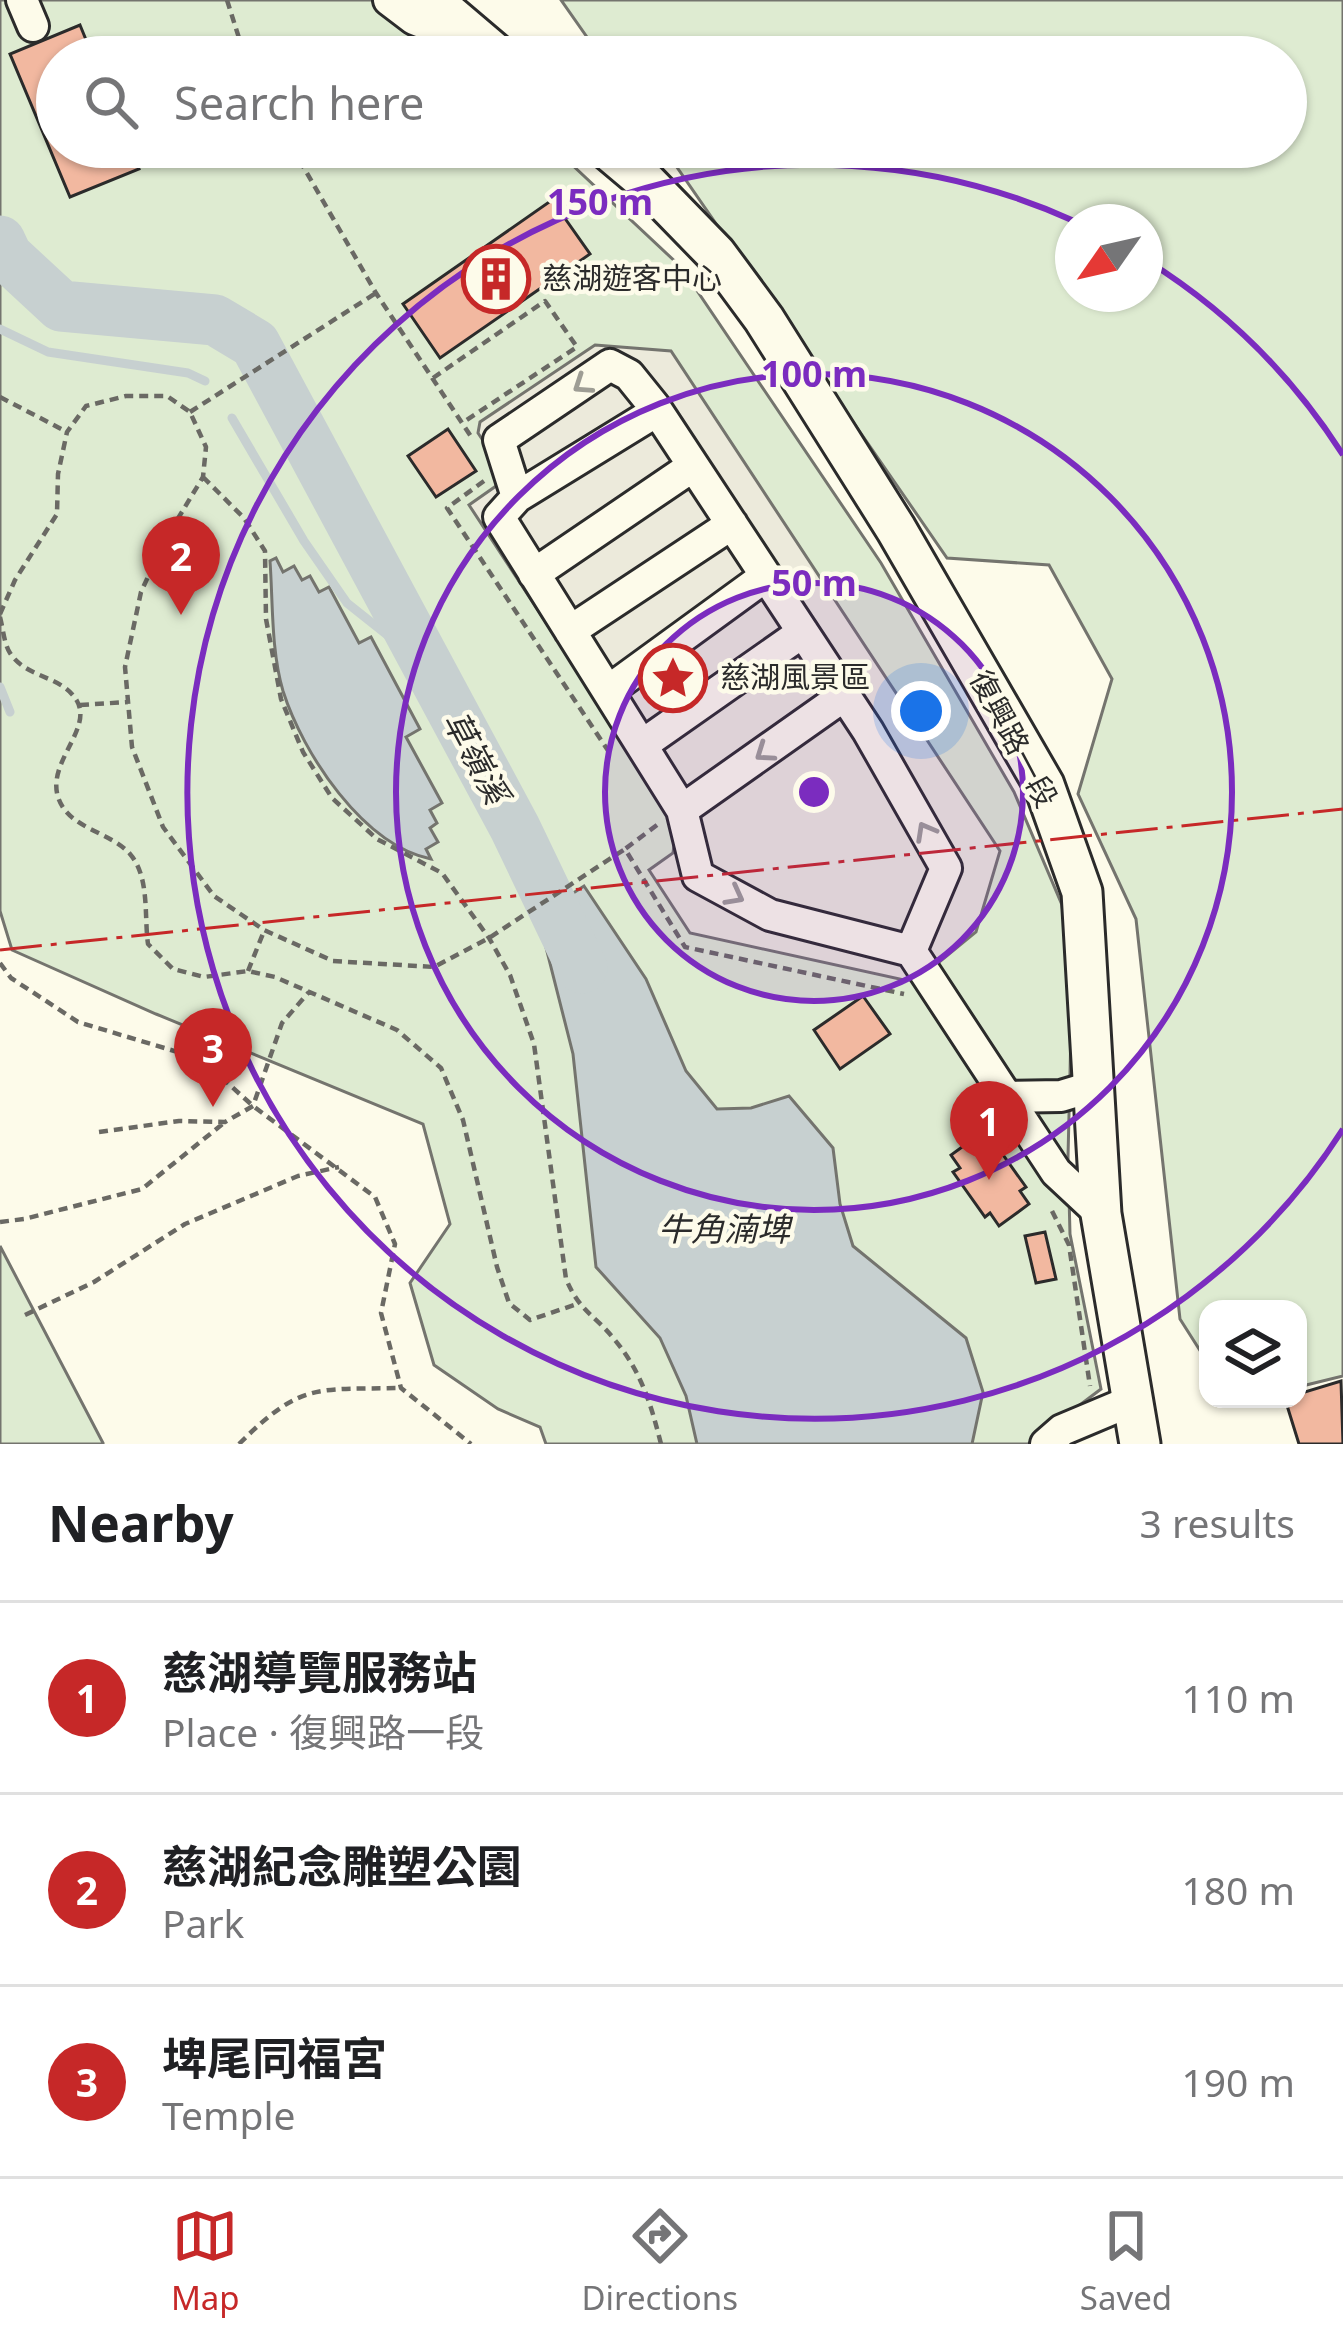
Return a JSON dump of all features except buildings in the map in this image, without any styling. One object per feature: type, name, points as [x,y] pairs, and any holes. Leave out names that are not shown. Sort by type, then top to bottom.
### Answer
[{"type":"main road","points":[[432,0],[474,36]]},
{"type":"main road","name":"復興路一段","points":[[630,168],[716,254],[764,320],[896,529],[1044,785],[1082,892],[1101,1214],[1140,1444]]},
{"type":"street","points":[[389,0],[414,19],[454,36]]},
{"type":"street","points":[[517,497],[499,440],[610,365],[629,375],[845,695],[946,868],[918,962]]},
{"type":"street","points":[[657,411],[517,497],[499,517],[682,810],[698,876],[770,915],[918,962],[1056,1172],[1101,1214]]},
{"type":"street","points":[[534,574],[693,466]]},
{"type":"street","points":[[571,631],[731,524]]},
{"type":"street","points":[[608,691],[766,576]]},
{"type":"street","points":[[642,745],[803,632]]},
{"type":"street","points":[[682,810],[845,695]]},
{"type":"street","points":[[1006,1097],[1061,1096],[1094,1086]]},
{"type":"street","points":[[1046,1444],[1062,1430],[1131,1401]]},
{"type":"path","points":[[227,0],[238,36]]},
{"type":"path","points":[[304,168],[376,293],[432,378],[462,423],[577,347],[545,301],[432,378]]},
{"type":"path","points":[[190,412],[376,293]]},
{"type":"path","points":[[577,1304],[530,1321],[509,1303],[496,1267],[463,1120],[441,1068],[397,1030],[275,977],[248,971],[204,977],[173,969],[148,944],[144,884],[130,854],[72,818],[59,802],[54,779],[81,720],[80,705],[66,686],[32,673],[10,652],[0,615],[57,514],[58,474],[67,432],[86,406],[126,396],[166,396],[190,412],[206,447],[203,478],[164,540],[141,592],[124,668],[132,747],[163,827],[214,896],[264,930],[334,962],[434,967],[489,938],[625,849]]},
{"type":"path","points":[[0,397],[67,432]]},
{"type":"path","points":[[203,478],[244,518],[265,550],[266,619],[280,699],[303,752],[332,798],[376,839],[442,873],[510,975],[534,1044],[566,1280],[577,1304],[613,1338],[647,1388],[662,1444]]},
{"type":"path","points":[[80,705],[128,702]]},
{"type":"path","points":[[248,971],[264,930]]},
{"type":"path","points":[[0,963],[11,979],[78,1022],[201,1059],[253,1106],[375,1197],[395,1244],[381,1313],[401,1388],[471,1444]]},
{"type":"path","points":[[0,1222],[142,1189],[225,1122],[253,1106],[282,1023],[309,992]]},
{"type":"path","points":[[99,1132],[179,1121],[225,1122]]},
{"type":"path","points":[[26,1315],[94,1282],[185,1223],[298,1176],[339,1167]]},
{"type":"path","points":[[239,1444],[277,1406],[316,1390],[401,1388]]},
{"type":"green space","name":"慈湖風景區","points":[[0,0],[397,0],[436,36],[36,36],[36,168],[575,168],[681,267],[881,563],[1014,792],[1062,905],[1072,989],[1070,1234],[1101,1389],[1028,1444],[546,1444],[540,1427],[498,1409],[434,1365],[410,1283],[450,1224],[423,1124],[12,950],[0,911]]},
{"type":"green space","points":[[561,0],[1343,0],[1343,1376],[1307,1385],[1307,1300],[1199,1300],[1199,1349],[1180,1319],[1136,919],[1078,794],[1112,679],[1049,565],[947,558],[678,168],[1307,168],[1307,36],[586,36]]},
{"type":"green space","points":[[0,1246],[103,1443],[102,1444],[0,1444]]},
{"type":"shaded area","points":[[595,345],[671,351],[1000,851],[976,932],[926,973],[904,980],[690,933],[649,870],[673,853],[677,822],[469,505],[496,486],[501,468],[478,433],[480,422]]},
{"type":"water","points":[[276,558],[283,572],[294,566],[302,580],[310,576],[319,592],[329,587],[359,643],[371,637],[420,729],[406,737],[442,803],[430,810],[437,823],[430,828],[438,842],[426,849],[431,859],[382,836],[360,816],[305,742],[283,691],[276,659],[270,561]]},
{"type":"water","name":"牛角湳埤","points":[[584,886],[646,979],[686,1071],[717,1109],[751,1108],[789,1096],[833,1148],[840,1204],[853,1246],[966,1338],[983,1392],[972,1444],[697,1444],[686,1396],[660,1338],[596,1267],[573,1054],[538,916]]},
{"type":"waterway","name":"草嶺溪","points":[[0,241],[7,256],[61,306],[215,320],[255,344],[515,828],[582,968]]},
{"type":"waterway","points":[[0,329],[48,352],[188,373],[205,381]]},
{"type":"waterway","points":[[232,418],[304,541],[347,603],[430,669]]},
{"type":"waterway","points":[[0,687],[10,712]]},
{"type":"power","points":[[0,950],[1343,809]]},
{"type":"place","name":"慈湖遊客中心","points":[[496,279]]},
{"type":"place","name":"慈湖紀念雕塑公園","points":[[181,615]]},
{"type":"place","name":"慈湖風景區","points":[[673,678]]},
{"type":"place","name":"埤尾同福宮","points":[[213,1107]]},
{"type":"place","name":"慈湖導覽服務站","points":[[989,1180]]}]
